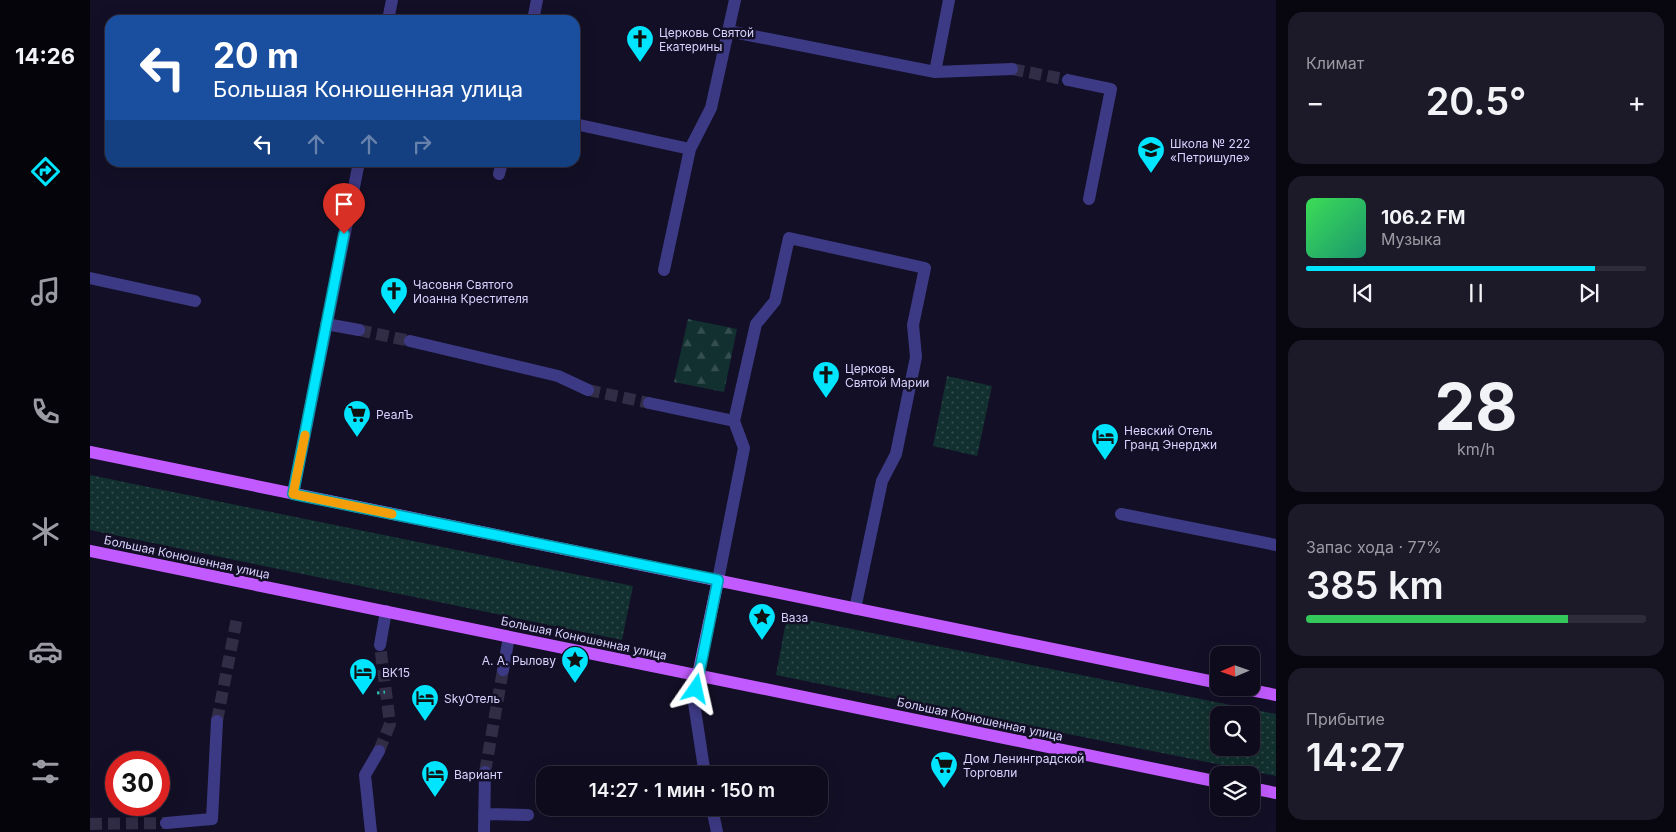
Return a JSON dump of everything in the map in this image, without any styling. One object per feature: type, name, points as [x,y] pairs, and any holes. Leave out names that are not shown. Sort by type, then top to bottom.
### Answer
[{"type":"main road","points":[[90,452],[1210,681]]},
{"type":"main road","name":"Большая Конюшенная улица","points":[[90,551],[1210,780]]},
{"type":"main road","points":[[698,675],[718,580]]},
{"type":"main road","points":[[1260,692],[1276,695]]},
{"type":"main road","points":[[1260,790],[1276,793]]},
{"type":"street","points":[[389,15],[392,0]]},
{"type":"street","points":[[534,15],[537,0]]},
{"type":"street","points":[[664,270],[690,149],[711,108],[735,0]]},
{"type":"street","points":[[935,72],[948,0]]},
{"type":"street","points":[[728,31],[935,72],[1012,69]]},
{"type":"street","points":[[1068,80],[1111,90],[1089,198]]},
{"type":"street","points":[[580,125],[690,149]]},
{"type":"street","points":[[293,494],[358,167]]},
{"type":"street","points":[[718,580],[744,448],[734,421],[756,324],[775,301],[789,238],[925,268],[913,325],[916,357],[896,454],[882,481],[855,609]]},
{"type":"street","points":[[90,278],[195,301]]},
{"type":"street","points":[[326,324],[359,330]]},
{"type":"street","points":[[410,341],[558,376],[588,390]]},
{"type":"street","points":[[650,403],[734,421]]},
{"type":"street","points":[[1121,514],[1276,545]]},
{"type":"street","points":[[380,645],[386,611]]},
{"type":"street","points":[[503,670],[509,637]]},
{"type":"street","points":[[698,675],[694,703],[704,766]]},
{"type":"street","points":[[166,823],[212,819],[217,720]]},
{"type":"street","points":[[371,832],[365,775],[379,751]]},
{"type":"street","points":[[484,832],[485,772]]},
{"type":"street","points":[[484,814],[528,815]]},
{"type":"street","points":[[714,816],[717,832]]},
{"type":"path","points":[[377,693],[386,692]]},
{"type":"green space","points":[[688,319],[737,329],[724,392],[674,382]]},
{"type":"green space","points":[[947,376],[992,386],[977,456],[933,446]]},
{"type":"green space","points":[[90,475],[633,586],[622,640],[90,530]]},
{"type":"green space","points":[[787,616],[1236,706],[1210,706],[1210,756],[1260,756],[1260,711],[1276,714],[1276,776],[1260,773],[1260,766],[1226,766],[776,675]]},
{"type":"tunnel","points":[[1012,69],[1068,80]]},
{"type":"tunnel","points":[[359,330],[410,341]]},
{"type":"tunnel","points":[[588,390],[649,403]]},
{"type":"tunnel","points":[[217,721],[237,618]]},
{"type":"tunnel","points":[[379,751],[390,724],[380,645]]},
{"type":"tunnel","points":[[485,772],[503,670]]},
{"type":"tunnel","points":[[90,824],[166,823]]},
{"type":"slow traffic","points":[[305,435],[293,494],[392,514]]},
{"type":"place","name":"Церковь Cвятой Екатерины","points":[[640,63]]},
{"type":"place","name":"Школа № 222 «Петришуле»","points":[[1151,174]]},
{"type":"place","name":"Часовня Святого Иоанна Крестителя","points":[[394,315]]},
{"type":"place","name":"Церковь Святой Марии","points":[[826,399]]},
{"type":"place","name":"РеалЪ","points":[[357,438]]},
{"type":"place","name":"Невский Отель Гранд Энерджи","points":[[1105,461]]},
{"type":"place","name":"Ваза","points":[[762,641]]},
{"type":"place","name":"А. А. Рылову","points":[[575,684]]},
{"type":"place","name":"BK15","points":[[363,696]]},
{"type":"place","name":"SkyОтель","points":[[425,722]]},
{"type":"place","name":"Дом Ленинградской Торговли","points":[[944,789]]},
{"type":"place","name":"Вариант","points":[[435,798]]},
{"type":"route","points":[[344,234],[293,494],[718,580],[696,689]]}]
